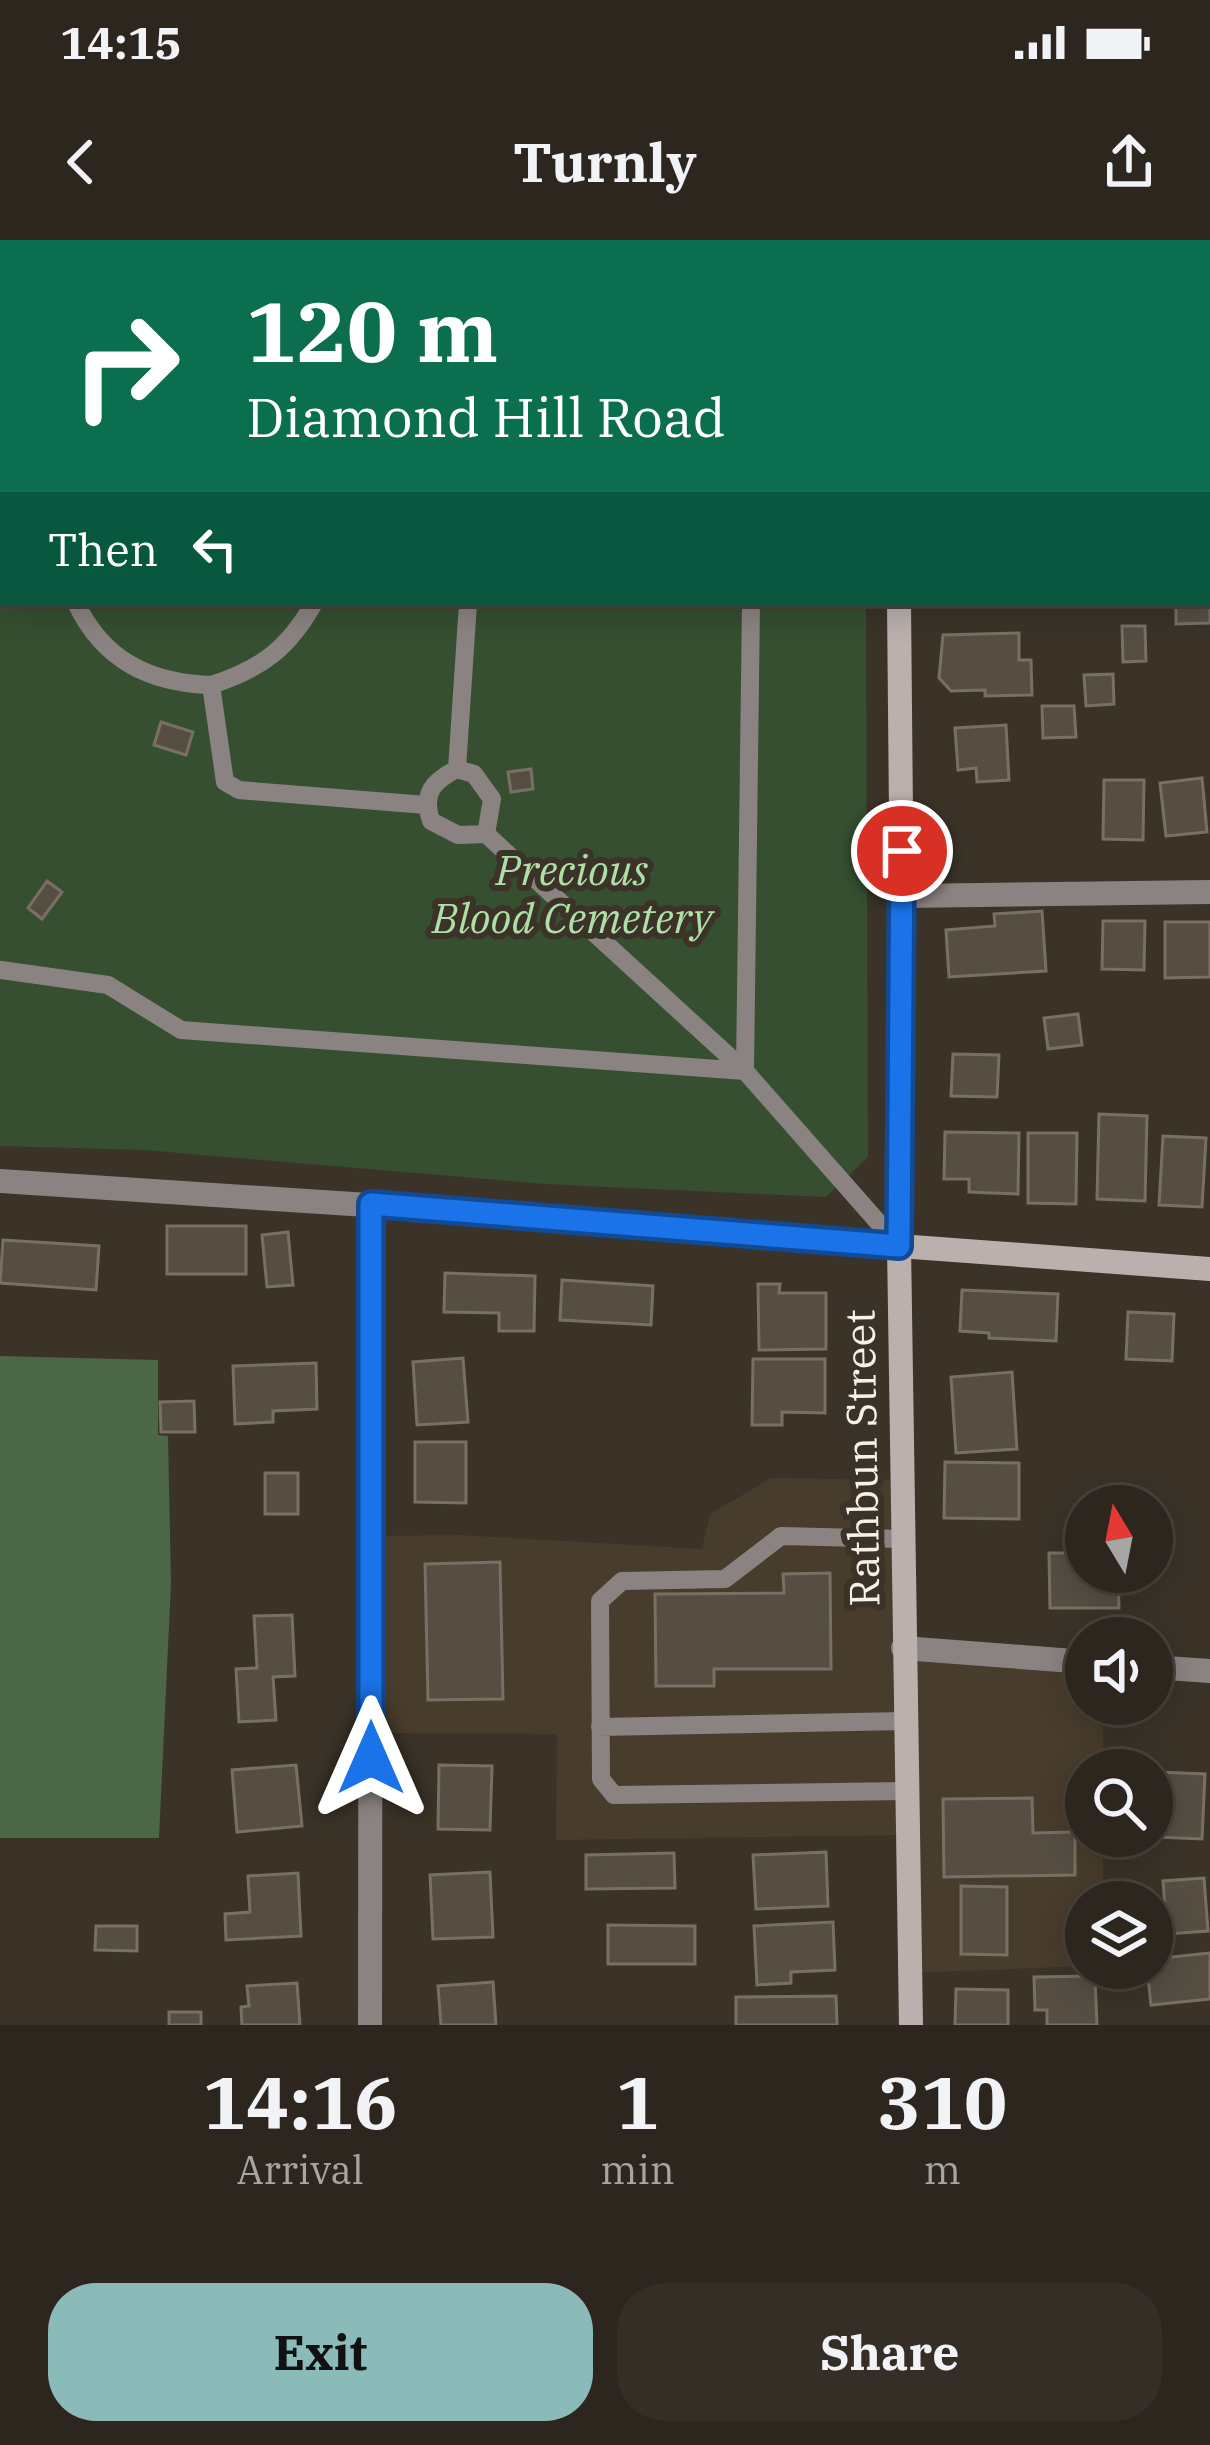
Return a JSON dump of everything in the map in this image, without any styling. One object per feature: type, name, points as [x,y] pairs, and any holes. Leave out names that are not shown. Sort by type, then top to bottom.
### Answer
[{"type":"main road","name":"Rathbun Street","points":[[899,606],[899,1246],[910,2025]]},
{"type":"main road","points":[[899,1246],[1210,1268]]},
{"type":"street","points":[[902,896],[1210,892]]},
{"type":"street","points":[[0,1181],[371,1204],[899,1246]]},
{"type":"street","points":[[370,2025],[371,1204]]},
{"type":"street","points":[[903,1648],[1065,1660]]},
{"type":"street","points":[[1173,1668],[1210,1671]]},
{"type":"lane","points":[[78,606],[103,645],[127,666],[182,685],[211,685],[248,673],[298,631],[312,606]]},
{"type":"lane","points":[[457,770],[468,606]]},
{"type":"lane","points":[[746,1071],[751,606]]},
{"type":"lane","points":[[211,685],[225,782],[239,790],[426,805]]},
{"type":"lane","points":[[486,834],[492,799],[474,774],[457,770],[436,779],[426,805],[431,820],[458,835],[486,834],[746,1071],[899,1246]]},
{"type":"lane","points":[[0,970],[108,985],[181,1030],[746,1071]]},
{"type":"lane","points":[[902,1539],[782,1536],[725,1579],[622,1581],[600,1601],[600,1727],[601,1779],[614,1795],[906,1791]]},
{"type":"lane","points":[[600,1727],[905,1721]]},
{"type":"shaded area","points":[[771,1478],[909,1480],[904,1639],[1065,1653],[1065,1725],[1103,1725],[1103,1749],[1065,1749],[1065,1857],[1103,1857],[1103,1881],[1065,1881],[1065,1967],[911,1973],[904,1835],[556,1840],[557,1734],[370,1733],[372,1536],[460,1535],[702,1549],[710,1514]]},
{"type":"green space","name":"Precious Blood Cemetery","points":[[0,606],[866,606],[868,1157],[826,1197],[544,1184],[144,1150],[0,1146]]},
{"type":"green space","points":[[0,1356],[158,1360],[158,1435],[168,1436],[171,1583],[159,1838],[0,1838]]},
{"type":"building","points":[[1176,606],[1210,606],[1210,623],[1176,624]]},
{"type":"building","points":[[1122,626],[1145,626],[1146,661],[1123,662]]},
{"type":"building","points":[[1019,633],[1019,660],[1031,660],[1032,695],[951,691],[939,678],[943,635]]},
{"type":"building","points":[[1113,674],[1114,704],[1086,706],[1084,675]]},
{"type":"building","points":[[1042,706],[1074,706],[1076,737],[1043,738]]},
{"type":"building","points":[[161,722],[193,732],[186,755],[154,745]]},
{"type":"building","points":[[1006,725],[1009,780],[977,782],[976,768],[958,770],[955,728]]},
{"type":"building","points":[[531,769],[533,789],[511,792],[508,772]]},
{"type":"building","points":[[1202,778],[1207,832],[1166,836],[1160,783]]},
{"type":"building","points":[[1104,780],[1144,780],[1143,840],[1103,839]]},
{"type":"building","points":[[47,881],[62,892],[42,919],[28,908]]},
{"type":"building","points":[[1042,911],[1046,971],[949,977],[946,930],[995,926],[994,914]]},
{"type":"building","points":[[1103,921],[1145,921],[1144,970],[1102,969]]},
{"type":"building","points":[[1165,922],[1210,922],[1210,977],[1165,978]]},
{"type":"building","points":[[1078,1014],[1082,1045],[1048,1049],[1044,1018]]},
{"type":"building","points":[[953,1054],[999,1055],[997,1097],[951,1096]]},
{"type":"building","points":[[1099,1114],[1147,1116],[1145,1201],[1097,1199]]},
{"type":"building","points":[[945,1132],[1019,1133],[1018,1194],[969,1192],[969,1179],[944,1179]]},
{"type":"building","points":[[1028,1133],[1077,1133],[1076,1204],[1028,1203]]},
{"type":"building","points":[[1163,1136],[1206,1138],[1202,1207],[1159,1205]]},
{"type":"building","points":[[167,1226],[246,1226],[246,1274],[167,1274]]},
{"type":"building","points":[[288,1232],[293,1285],[267,1287],[262,1235]]},
{"type":"building","points":[[3,1240],[99,1246],[96,1290],[0,1283]]},
{"type":"building","points":[[445,1273],[535,1276],[534,1331],[499,1331],[499,1313],[444,1312]]},
{"type":"building","points":[[562,1280],[653,1286],[651,1325],[560,1320]]},
{"type":"building","points":[[758,1284],[780,1284],[779,1293],[826,1293],[826,1349],[759,1350]]},
{"type":"building","points":[[962,1290],[1058,1294],[1056,1341],[989,1338],[989,1333],[960,1331]]},
{"type":"building","points":[[1128,1312],[1174,1314],[1172,1361],[1126,1359]]},
{"type":"building","points":[[463,1358],[468,1422],[417,1425],[413,1362]]},
{"type":"building","points":[[753,1359],[825,1359],[825,1413],[782,1412],[782,1425],[752,1425]]},
{"type":"building","points":[[316,1363],[317,1409],[273,1411],[273,1422],[235,1424],[233,1366]]},
{"type":"building","points":[[1012,1372],[1017,1449],[956,1453],[951,1377]]},
{"type":"building","points":[[194,1401],[195,1432],[161,1432],[160,1402]]},
{"type":"building","points":[[415,1442],[466,1442],[466,1503],[415,1502]]},
{"type":"building","points":[[945,1462],[1019,1463],[1019,1519],[944,1518]]},
{"type":"building","points":[[265,1473],[298,1473],[298,1514],[265,1514]]},
{"type":"building","points":[[1049,1553],[1065,1553],[1065,1593],[1119,1593],[1119,1608],[1050,1608]]},
{"type":"building","points":[[500,1562],[503,1699],[428,1700],[425,1564]]},
{"type":"building","points":[[830,1573],[831,1669],[714,1669],[714,1686],[656,1686],[655,1594],[784,1593],[783,1574]]},
{"type":"building","points":[[292,1615],[295,1676],[273,1677],[276,1720],[239,1722],[236,1669],[257,1668],[254,1616]]},
{"type":"building","points":[[296,1765],[302,1826],[237,1832],[232,1770]]},
{"type":"building","points":[[439,1765],[492,1766],[490,1830],[438,1829]]},
{"type":"building","points":[[1173,1773],[1205,1774],[1202,1839],[1173,1838]]},
{"type":"building","points":[[1032,1798],[1033,1833],[1065,1832],[1065,1857],[1075,1857],[1075,1875],[944,1877],[943,1799]]},
{"type":"building","points":[[826,1852],[828,1906],[756,1909],[753,1855]]},
{"type":"building","points":[[674,1853],[675,1888],[586,1889],[586,1855]]},
{"type":"building","points":[[490,1872],[493,1937],[433,1939],[430,1875]]},
{"type":"building","points":[[298,1873],[301,1936],[226,1940],[225,1914],[250,1912],[248,1876]]},
{"type":"building","points":[[1204,1878],[1208,1931],[1173,1934],[1173,1881],[1163,1881]]},
{"type":"building","points":[[961,1886],[1007,1887],[1007,1955],[961,1954]]},
{"type":"building","points":[[833,1922],[835,1970],[791,1972],[791,1983],[757,1985],[754,1926]]},
{"type":"building","points":[[608,1925],[695,1926],[695,1964],[608,1964]]},
{"type":"building","points":[[96,1926],[137,1926],[137,1951],[95,1950]]},
{"type":"building","points":[[1210,1953],[1210,1999],[1151,2005],[1149,1989],[1173,1989],[1173,1957]]},
{"type":"building","points":[[1065,1976],[1065,1989],[1096,1989],[1097,2025],[1047,2025],[1047,2010],[1035,2010],[1034,1977]]},
{"type":"building","points":[[493,1982],[496,2025],[441,2025],[438,1986]]},
{"type":"building","points":[[297,1983],[300,2025],[242,2025],[241,2007],[249,2006],[247,1986]]},
{"type":"building","points":[[956,1989],[1008,1990],[1008,2025],[955,2025]]},
{"type":"building","points":[[836,1996],[837,2025],[736,2025],[736,1997]]},
{"type":"building","points":[[169,2012],[201,2012],[201,2025],[169,2025]]},
{"type":"route","points":[[371,1758],[371,1204],[899,1246],[902,851]]}]
